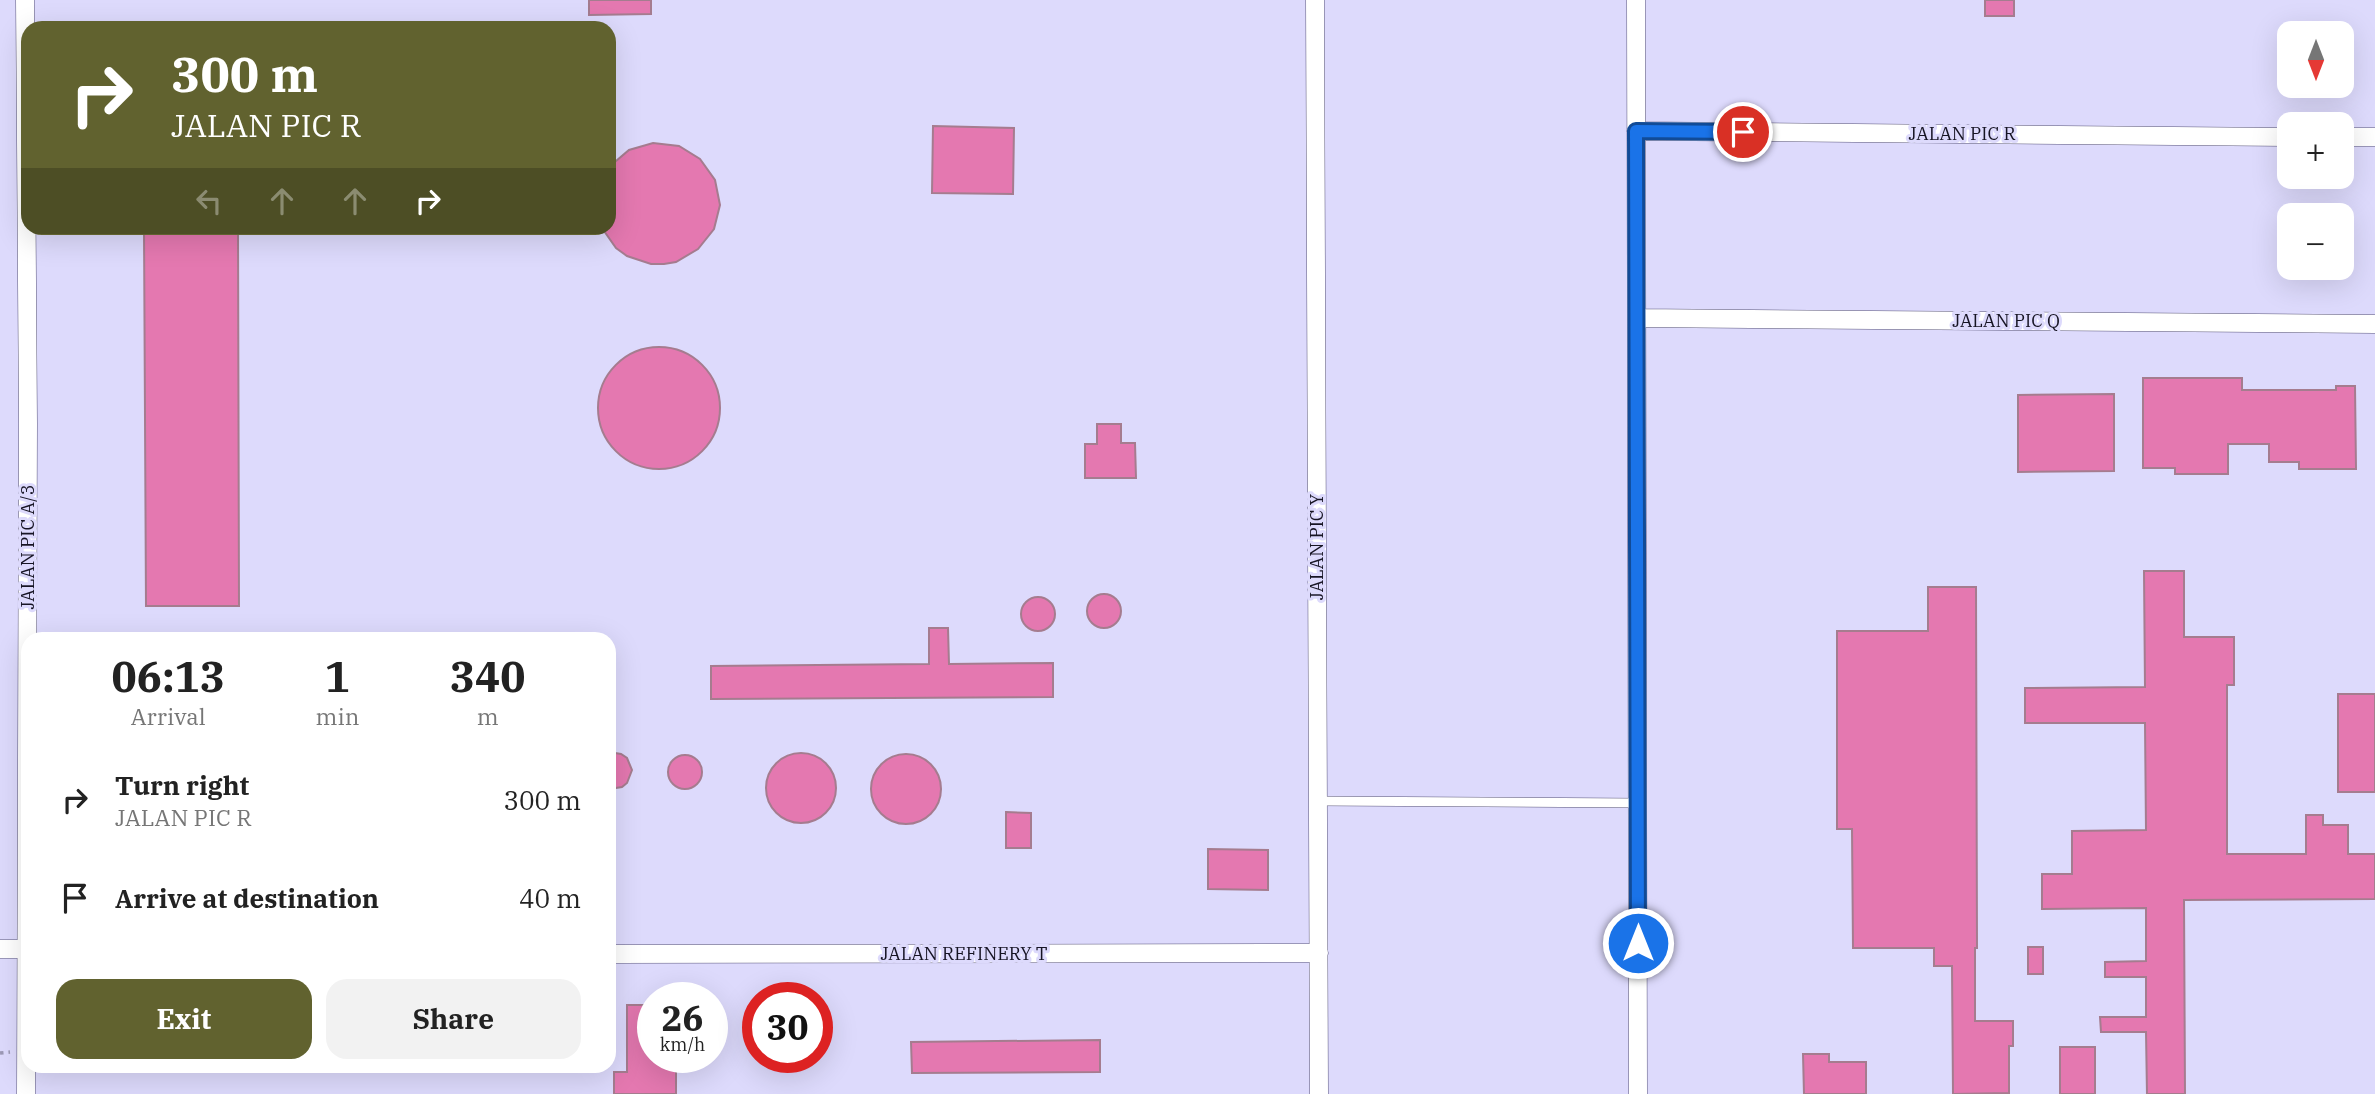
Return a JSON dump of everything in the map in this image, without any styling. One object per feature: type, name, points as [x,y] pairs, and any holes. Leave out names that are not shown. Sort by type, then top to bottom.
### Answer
[{"type":"street","name":"JALAN PIC A/3","points":[[25,0],[25,21]]},
{"type":"street","name":"JALAN PIC Y","points":[[1315,0],[1319,1094]]},
{"type":"street","points":[[1636,0],[1638,1094]]},
{"type":"street","name":"JALAN PIC R","points":[[1636,131],[2277,136]]},
{"type":"street","points":[[2354,137],[2375,137]]},
{"type":"street","name":"JALAN PIC A/3","points":[[27,235],[28,632]]},
{"type":"street","name":"JALAN PIC Q","points":[[1637,318],[2375,324]]},
{"type":"street","points":[[0,949],[21,948]]},
{"type":"street","name":"JALAN REFINERY T","points":[[616,954],[1319,953]]},
{"type":"street","name":"JALAN PIC A/3","points":[[26,1073],[26,1094]]},
{"type":"lane","points":[[1318,801],[1638,803]]},
{"type":"building","points":[[589,0],[651,0],[651,14],[589,15]]},
{"type":"building","points":[[1985,0],[2014,0],[2014,16],[1985,16]]},
{"type":"building","points":[[933,126],[1014,128],[1013,194],[932,193]]},
{"type":"building","points":[[653,143],[679,146],[700,159],[715,180],[720,205],[714,229],[698,249],[676,262],[651,264],[627,256],[616,248],[607,235],[616,235],[616,161],[629,150]]},
{"type":"building","points":[[144,235],[238,235],[239,606],[146,606]]},
{"type":"building","points":[[659,347],[682,352],[702,365],[715,385],[720,408],[715,431],[702,451],[682,464],[659,469],[636,464],[616,451],[603,431],[598,408],[603,385],[616,365],[636,352]]},
{"type":"building","points":[[2143,378],[2242,378],[2242,390],[2336,390],[2336,386],[2355,386],[2356,469],[2299,469],[2299,462],[2269,462],[2269,444],[2228,444],[2228,474],[2175,474],[2175,468],[2143,468]]},
{"type":"building","points":[[2114,394],[2114,471],[2018,472],[2018,395]]},
{"type":"building","points":[[1097,424],[1121,424],[1121,443],[1135,443],[1136,478],[1085,478],[1085,444],[1097,444]]},
{"type":"building","points":[[2144,571],[2184,571],[2184,637],[2234,637],[2234,685],[2227,685],[2227,854],[2306,854],[2306,815],[2323,815],[2323,825],[2348,825],[2348,854],[2375,854],[2375,899],[2184,900],[2185,1094],[2147,1094],[2146,1032],[2101,1032],[2100,1017],[2146,1017],[2146,977],[2105,977],[2105,962],[2146,961],[2146,908],[2042,909],[2042,874],[2072,874],[2072,831],[2146,830],[2145,723],[2025,723],[2025,688],[2145,687]]},
{"type":"building","points":[[1928,587],[1976,587],[1975,1021],[2013,1021],[2013,1046],[2009,1046],[2009,1093],[1953,1094],[1952,966],[1934,966],[1934,948],[1853,948],[1852,829],[1837,829],[1837,631],[1928,631]]},
{"type":"building","points":[[1104,594],[1116,599],[1121,611],[1116,623],[1104,628],[1092,623],[1087,611],[1092,599]]},
{"type":"building","points":[[1038,597],[1050,602],[1055,614],[1050,626],[1038,631],[1026,626],[1021,614],[1026,602]]},
{"type":"building","points":[[929,628],[948,628],[949,664],[1053,663],[1053,697],[711,699],[711,666],[929,664]]},
{"type":"building","points":[[2338,694],[2375,694],[2375,792],[2338,792]]},
{"type":"building","points":[[616,753],[627,758],[632,770],[627,783],[616,788]]},
{"type":"building","points":[[801,753],[826,763],[836,788],[826,813],[801,823],[776,813],[766,788],[776,763]]},
{"type":"building","points":[[906,754],[931,764],[941,789],[931,814],[906,824],[881,814],[871,789],[881,764]]},
{"type":"building","points":[[685,755],[697,760],[702,772],[697,784],[685,789],[673,784],[668,772],[673,760]]},
{"type":"building","points":[[1006,812],[1031,813],[1031,848],[1006,848]]},
{"type":"building","points":[[1208,849],[1268,850],[1268,890],[1208,889]]},
{"type":"building","points":[[2028,947],[2043,947],[2043,974],[2028,974]]},
{"type":"building","points":[[627,1005],[637,1005],[637,1073],[676,1073],[676,1094],[614,1094],[616,1072],[627,1072]]},
{"type":"building","points":[[1100,1040],[1100,1072],[912,1073],[911,1042]]},
{"type":"building","points":[[2060,1047],[2095,1047],[2095,1094],[2060,1094]]},
{"type":"building","points":[[1803,1054],[1829,1054],[1829,1062],[1866,1062],[1866,1094],[1804,1094]]},
{"type":"route","points":[[1638,943],[1636,131],[1743,132]]}]
